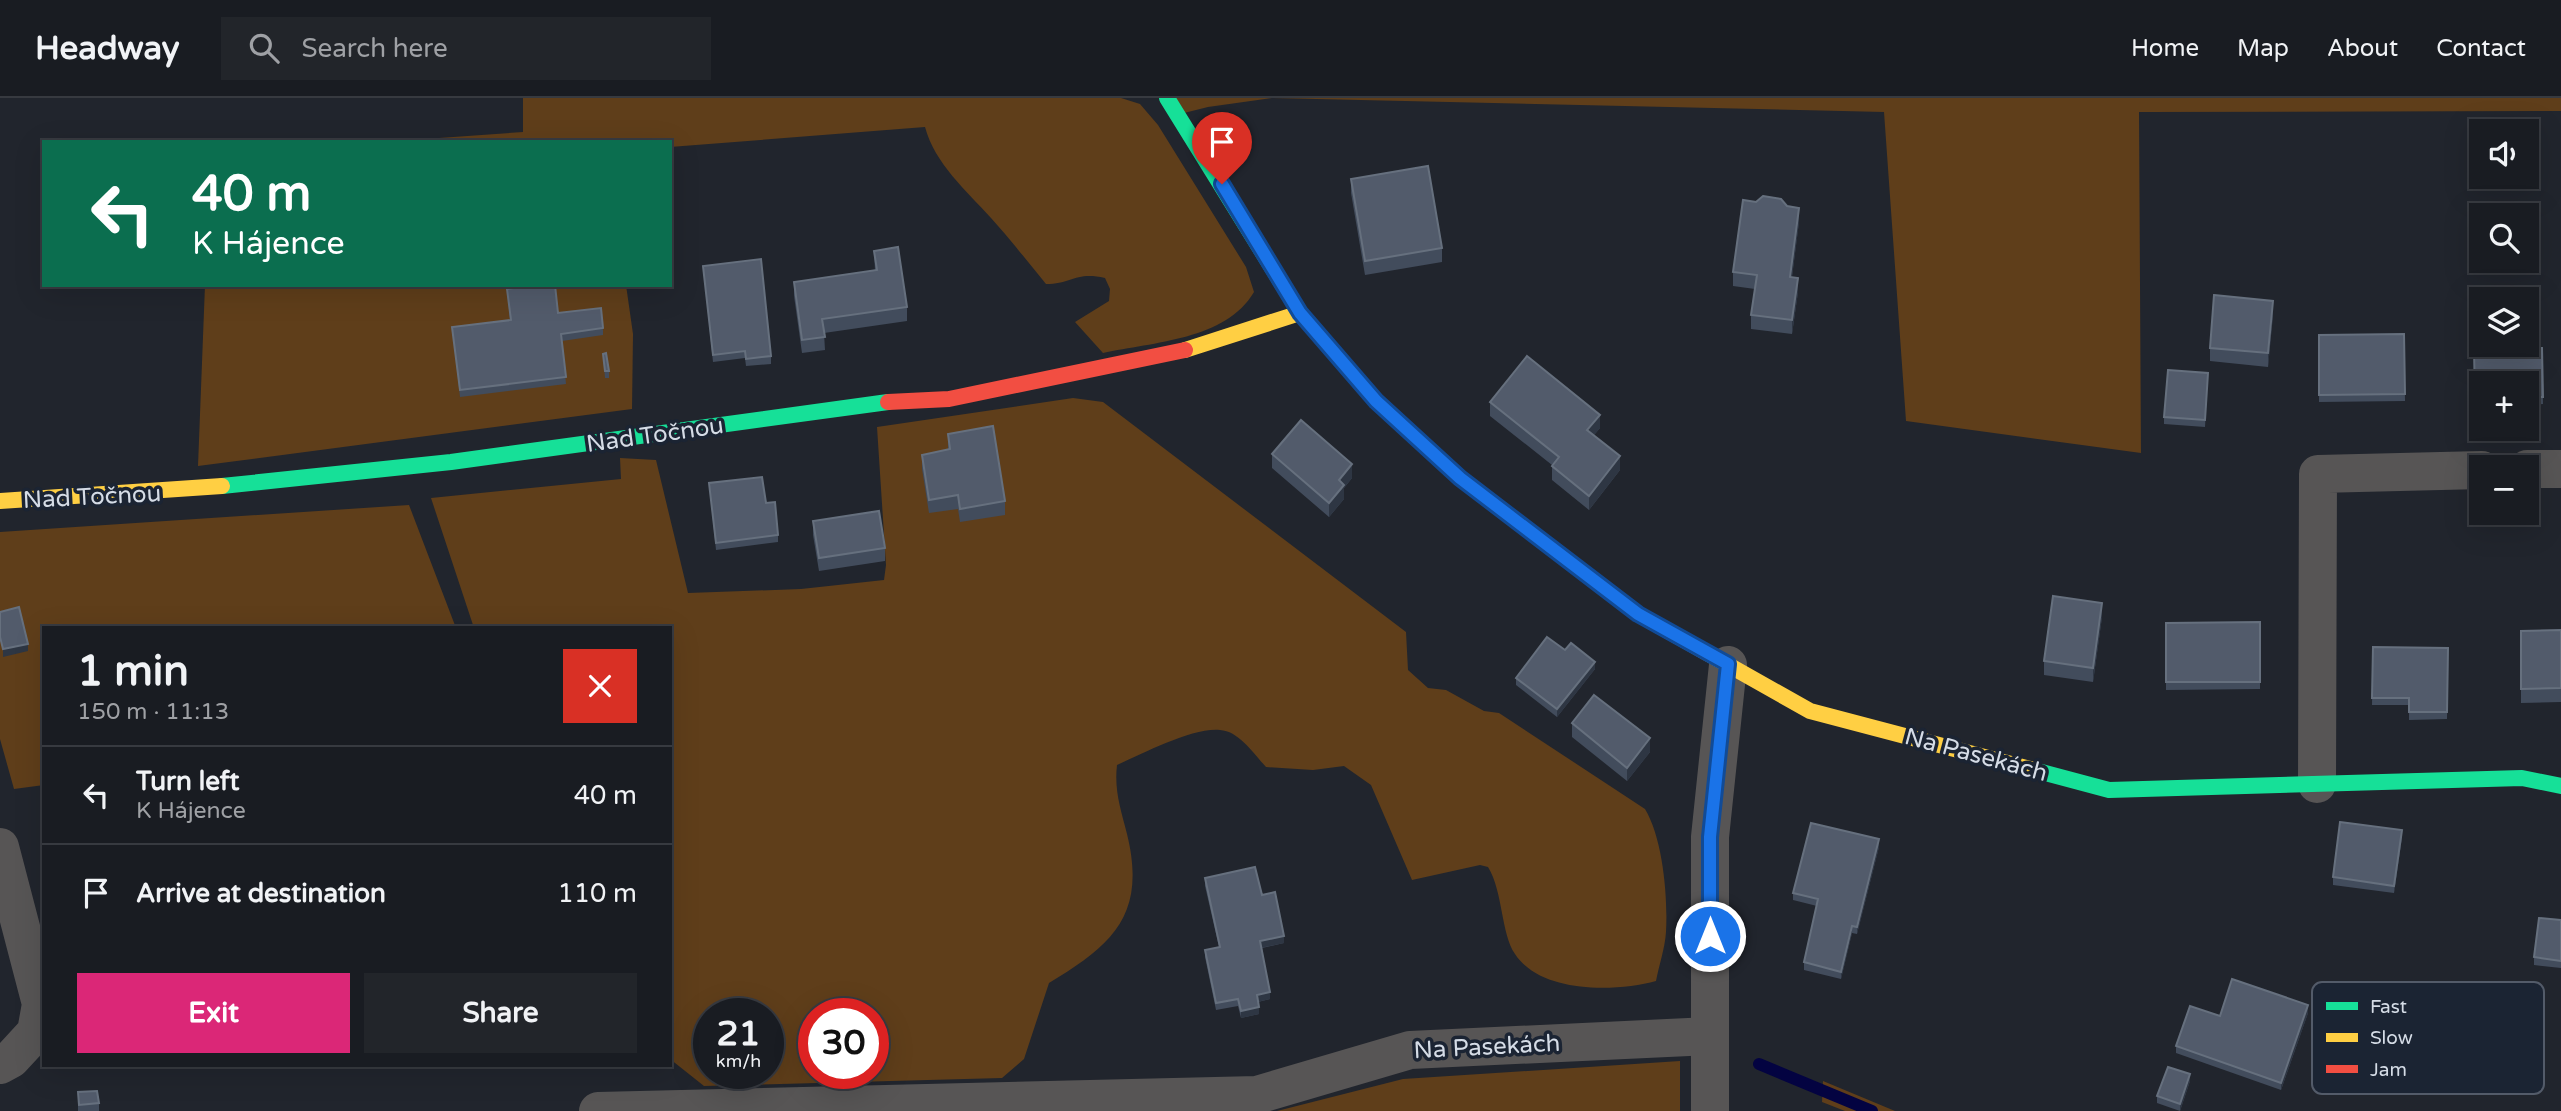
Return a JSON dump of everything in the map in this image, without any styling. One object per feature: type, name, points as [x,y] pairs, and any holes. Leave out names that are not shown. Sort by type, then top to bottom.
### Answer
[{"type":"street","name":"Na Pasekách","points":[[1167,98],[1300,313],[1376,401],[1460,478],[1638,614],[1810,710],[2109,790],[2522,778],[2561,786]]},
{"type":"street","name":"Nad Točnou","points":[[0,501],[149,495],[426,467],[900,400],[949,399],[1174,354],[1300,313]]},
{"type":"street","points":[[2539,469],[2561,469]]},
{"type":"street","points":[[2317,784],[2318,474],[2469,470]]},
{"type":"street","points":[[1710,1111],[1710,837],[1728,664]]},
{"type":"street","points":[[0,847],[41,1004],[36,1032],[11,1059],[0,1065]]},
{"type":"street","name":"Na Pasekách","points":[[597,1111],[1257,1095],[1410,1050],[1710,1036]]},
{"type":"shaded area","points":[[523,98],[1121,98],[1140,104],[1158,125],[1246,267],[1254,292],[1242,308],[1207,329],[1165,342],[1103,353],[1075,322],[1109,301],[1110,289],[1105,278],[1087,276],[1046,284],[944,165],[925,127],[672,147],[672,140],[410,140],[523,132]]},
{"type":"shaded area","points":[[1167,98],[1272,98],[1180,114]]},
{"type":"shaded area","points":[[1272,98],[2561,98],[2561,111],[2139,112],[2141,453],[1906,421],[1884,112]]},
{"type":"shaded area","points":[[205,287],[626,287],[633,334],[632,409],[198,466]]},
{"type":"shaded area","points":[[1073,398],[1103,402],[1406,632],[1408,670],[1428,688],[1446,690],[1484,711],[1499,713],[1645,809],[1660,852],[1666,902],[1665,938],[1656,981],[1601,988],[1580,987],[1542,977],[1527,967],[1510,946],[1497,888],[1488,867],[1480,865],[1412,880],[1371,785],[1344,766],[1313,770],[1266,767],[1234,734],[1209,730],[1168,742],[1117,765],[1117,792],[1132,862],[1132,886],[1128,907],[1107,941],[1049,983],[1024,1059],[1002,1078],[889,1081],[889,998],[798,998],[798,1083],[784,1084],[784,998],[693,998],[693,1077],[672,1061],[672,626],[473,626],[431,498],[621,479],[620,458],[656,460],[688,593],[801,589],[884,580],[886,565],[877,427]]},
{"type":"shaded area","points":[[409,505],[455,626],[42,626],[42,785],[14,789],[0,739],[0,532]]},
{"type":"shaded area","points":[[1680,1061],[1680,1111],[1277,1111],[1403,1079]]},
{"type":"shaded area","points":[[1823,1081],[1895,1111],[1845,1111],[1822,1102]]},
{"type":"building","points":[[1428,166],[1442,248],[1365,261],[1351,179]]},
{"type":"building","points":[[1763,196],[1781,199],[1787,206],[1799,208],[1790,277],[1798,278],[1792,320],[1751,315],[1757,275],[1733,272],[1743,200],[1756,202]]},
{"type":"building","points":[[898,247],[907,307],[822,319],[825,337],[802,340],[794,282],[877,270],[874,251]]},
{"type":"building","points":[[761,259],[771,356],[746,359],[745,351],[713,355],[703,266]]},
{"type":"building","points":[[555,287],[558,313],[601,308],[603,328],[561,334],[566,377],[460,390],[452,327],[511,320],[507,289]]},
{"type":"building","points":[[2214,295],[2273,301],[2268,353],[2210,348]]},
{"type":"building","points":[[2404,334],[2405,394],[2319,395],[2319,335]]},
{"type":"building","points":[[2539,348],[2542,348],[2543,397],[2539,397],[2539,371],[2474,371],[2474,357],[2539,357]]},
{"type":"building","points":[[606,353],[609,371],[605,371],[603,354]]},
{"type":"building","points":[[1527,356],[1600,415],[1587,430],[1620,456],[1589,496],[1552,466],[1559,457],[1490,402]]},
{"type":"building","points":[[2168,370],[2208,373],[2205,420],[2164,417]]},
{"type":"building","points":[[1301,420],[1352,464],[1339,480],[1344,485],[1329,503],[1272,454]]},
{"type":"building","points":[[993,426],[1005,501],[960,509],[958,495],[929,500],[922,455],[950,449],[948,434]]},
{"type":"building","points":[[762,477],[766,503],[775,502],[778,535],[716,543],[709,483]]},
{"type":"building","points":[[879,511],[885,548],[819,558],[813,521]]},
{"type":"building","points":[[2053,596],[2102,603],[2093,668],[2044,661]]},
{"type":"building","points":[[19,607],[28,644],[3,649],[0,612]]},
{"type":"building","points":[[2260,622],[2260,682],[2166,682],[2166,623]]},
{"type":"building","points":[[2561,630],[2561,688],[2521,689],[2521,631]]},
{"type":"building","points":[[1547,637],[1565,650],[1571,643],[1595,662],[1557,709],[1516,678]]},
{"type":"building","points":[[2373,647],[2448,648],[2447,712],[2409,712],[2409,698],[2372,698]]},
{"type":"building","points":[[1594,695],[1650,738],[1627,768],[1572,723]]},
{"type":"building","points":[[2340,822],[2402,830],[2394,886],[2333,877]]},
{"type":"building","points":[[1811,823],[1879,839],[1857,927],[1852,926],[1841,972],[1804,962],[1818,899],[1793,893]]},
{"type":"building","points":[[1255,867],[1262,895],[1275,892],[1284,936],[1260,941],[1270,992],[1257,995],[1259,1007],[1241,1011],[1238,999],[1216,1003],[1205,950],[1220,947],[1205,878]]},
{"type":"building","points":[[2539,918],[2561,920],[2561,961],[2534,957]]},
{"type":"building","points":[[2232,979],[2308,1005],[2281,1083],[2176,1046],[2190,1006],[2220,1016]]},
{"type":"building","points":[[2168,1067],[2190,1074],[2180,1104],[2157,1096]]},
{"type":"building","points":[[97,1091],[99,1103],[79,1105],[78,1092]]},
{"type":"waterway","points":[[1759,1064],[1872,1111]]},
{"type":"traffic: fast","points":[[1167,98],[1300,313],[1376,401],[1460,478],[1604,588]]},
{"type":"traffic: fast","points":[[222,486],[451,462],[888,402]]},
{"type":"traffic: fast","points":[[2034,770],[2109,790],[2522,778],[2561,786]]},
{"type":"traffic: slow","points":[[1185,350],[1300,313]]},
{"type":"traffic: slow","points":[[0,501],[222,486]]},
{"type":"traffic: slow","points":[[1604,588],[1638,614],[1810,711],[2034,770]]},
{"type":"traffic: jam","points":[[888,402],[949,399],[1185,350]]},
{"type":"route","points":[[1222,184],[1300,313],[1376,401],[1460,478],[1638,614],[1728,664],[1710,837],[1710,936]]}]
